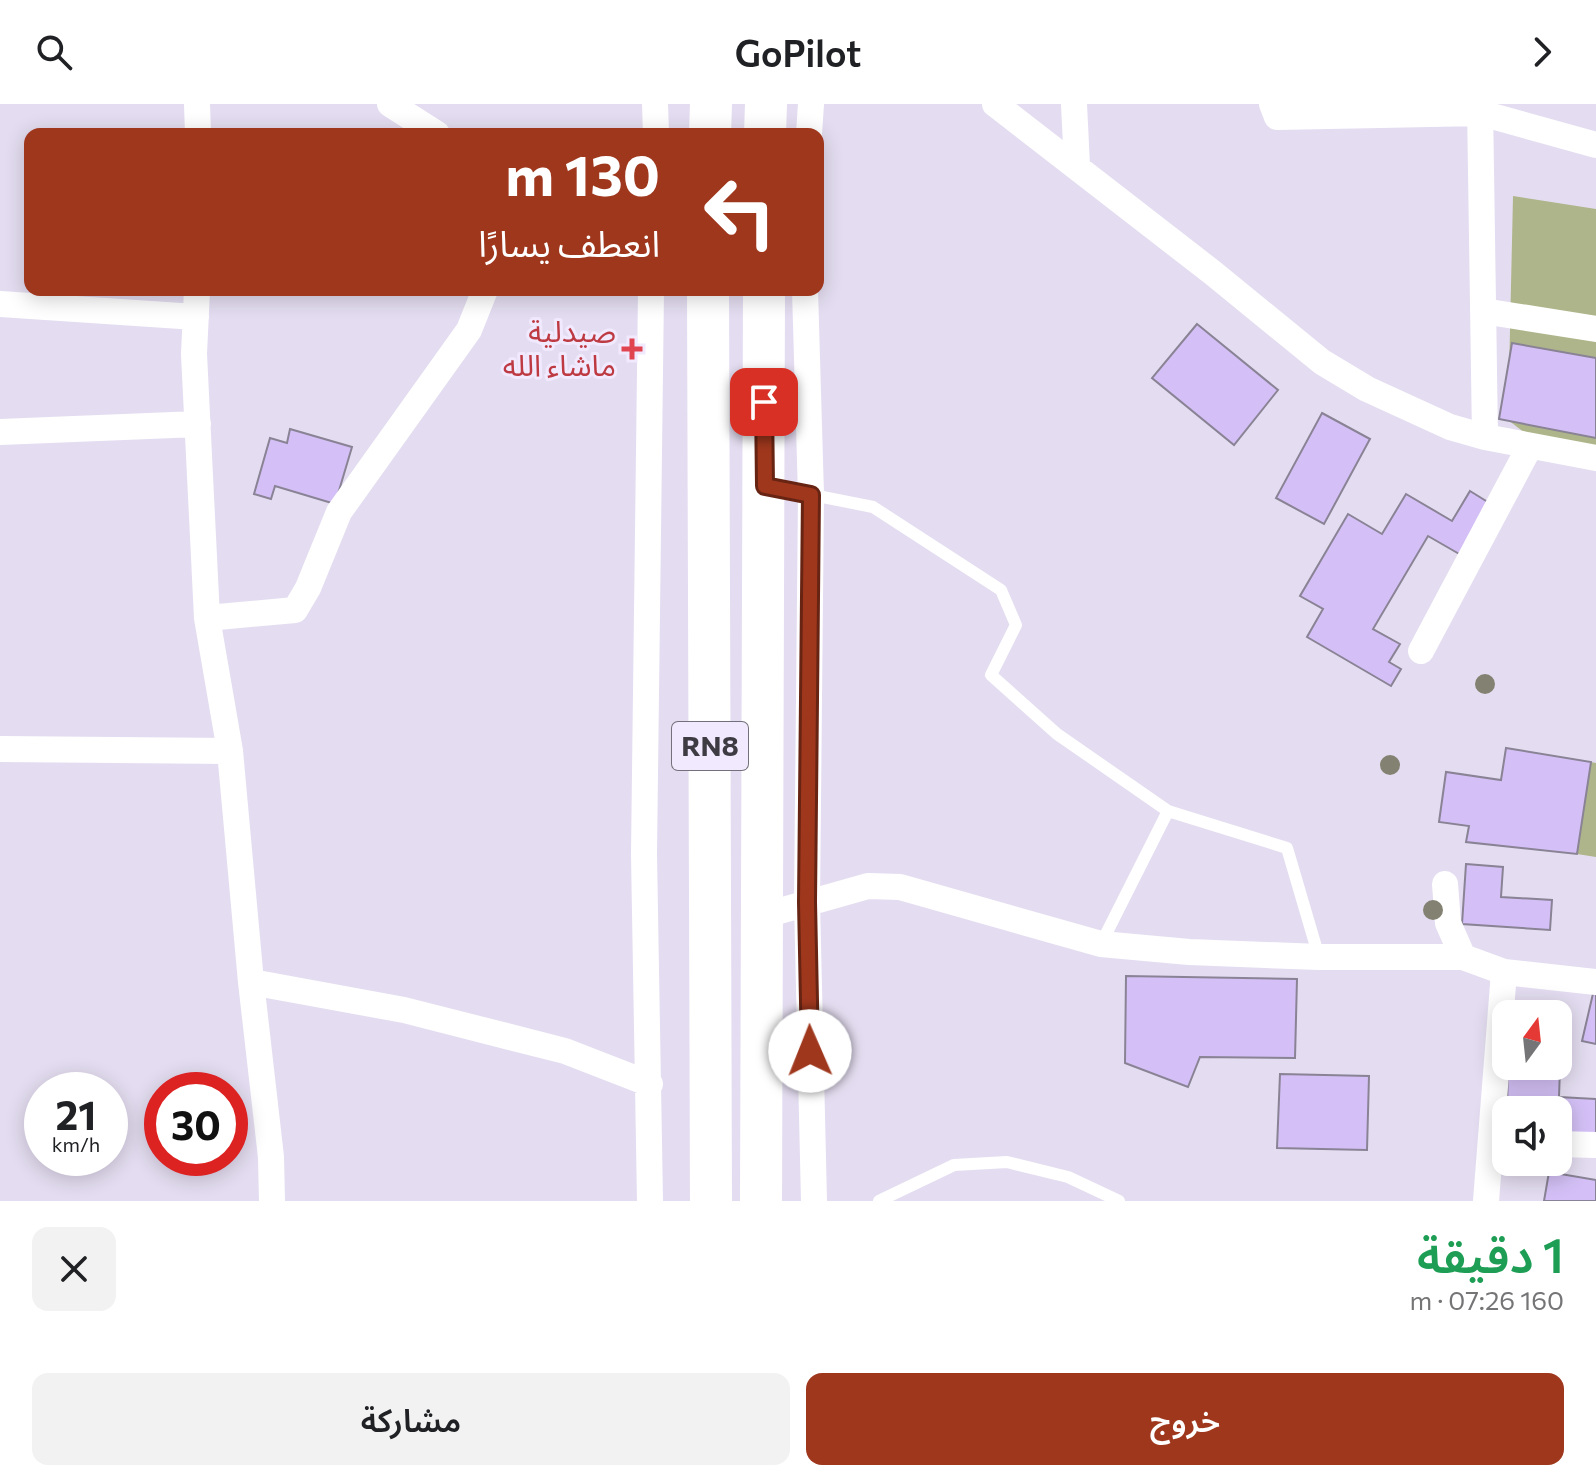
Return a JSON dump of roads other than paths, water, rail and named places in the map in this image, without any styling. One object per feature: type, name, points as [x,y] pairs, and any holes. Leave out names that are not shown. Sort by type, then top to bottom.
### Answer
[{"type":"highway","points":[[710,128],[711,104]]},
{"type":"highway","points":[[765,128],[766,104]]},
{"type":"highway","name":"RN8","points":[[708,296],[711,1201]]},
{"type":"highway","name":"RN8","points":[[761,1201],[764,296]]},
{"type":"street","points":[[197,104],[198,128]]},
{"type":"street","points":[[390,104],[424,121]]},
{"type":"street","points":[[655,104],[656,128]]},
{"type":"street","points":[[809,128],[811,104]]},
{"type":"street","points":[[995,104],[1322,362],[1367,389],[1450,427],[1485,437],[1596,458]]},
{"type":"street","points":[[1074,104],[1077,166]]},
{"type":"street","points":[[1272,104],[1277,117],[1480,108],[1596,145]]},
{"type":"street","points":[[1480,108],[1485,437]]},
{"type":"street","points":[[197,296],[194,354],[207,618],[230,751],[271,1157],[272,1201]]},
{"type":"street","points":[[207,618],[295,610],[308,588],[339,512],[469,330],[483,296]]},
{"type":"street","points":[[650,1201],[644,854],[651,296]]},
{"type":"street","points":[[805,296],[811,495],[807,902],[814,1201]]},
{"type":"street","points":[[0,304],[196,317]]},
{"type":"street","points":[[1483,311],[1596,329]]},
{"type":"street","points":[[0,432],[198,424]]},
{"type":"street","points":[[1421,651],[1530,446]]},
{"type":"street","points":[[0,749],[230,751]]},
{"type":"street","points":[[1445,884],[1448,923],[1463,957]]},
{"type":"street","points":[[762,916],[868,886],[900,887],[1101,944],[1189,952],[1319,957],[1463,957],[1504,972],[1596,982]]},
{"type":"street","points":[[1500,1096],[1504,972]]},
{"type":"street","points":[[251,982],[404,1010],[565,1051],[650,1084]]},
{"type":"street","points":[[1572,1144],[1596,1145]]},
{"type":"street","points":[[1486,1201],[1492,1172]]},
{"type":"lane","points":[[765,486],[873,507],[1001,590],[1016,625],[991,675],[1057,734],[1168,811],[1287,848],[1319,957]]},
{"type":"lane","points":[[1101,944],[1168,811]]},
{"type":"lane","points":[[879,1201],[954,1165],[1007,1162],[1068,1177],[1119,1201]]},
{"type":"place","name":"صيدلية ماشاء الله","points":[[632,349]]}]
